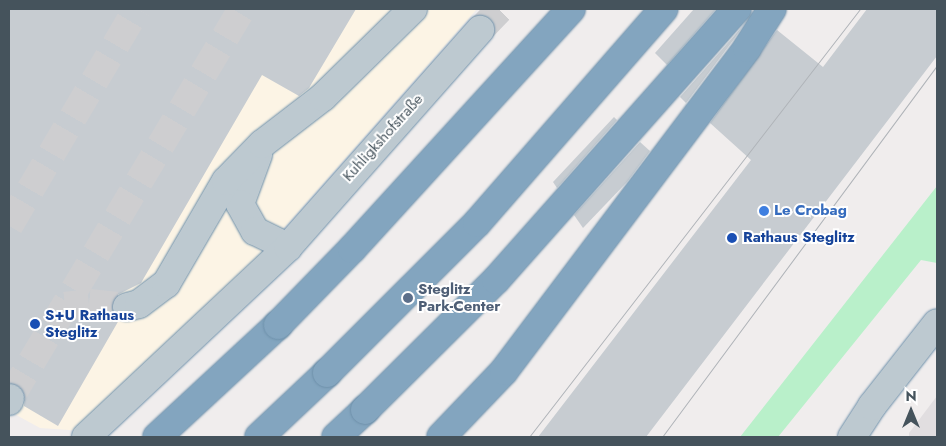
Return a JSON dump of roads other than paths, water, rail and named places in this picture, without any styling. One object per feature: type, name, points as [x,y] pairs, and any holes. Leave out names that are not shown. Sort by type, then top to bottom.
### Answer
[{"type":"highway","points":[[157,437],[278,324],[352,249],[571,9]]},
{"type":"highway","points":[[259,437],[327,373],[477,223],[664,9]]},
{"type":"highway","points":[[336,437],[496,280],[737,9]]},
{"type":"highway","points":[[441,437],[504,372],[747,48],[772,9]]},
{"type":"street","points":[[127,307],[139,304],[166,284],[226,181],[262,144],[324,97],[413,9]]},
{"type":"street","name":"Kuhligkshofstraße","points":[[86,437],[288,248],[480,30]]},
{"type":"street","points":[[262,144],[240,204],[255,231],[288,248]]},
{"type":"street","points":[[852,437],[937,323]]},
{"type":"tunnel","points":[[9,226],[137,9]]},
{"type":"tunnel","points":[[10,398],[242,9]]},
{"type":"tunnel","points":[[480,30],[500,9]]},
{"type":"tunnel","points":[[65,306],[89,303],[127,307]]},
{"type":"tram line","points":[[529,437],[860,9]]},
{"type":"tram line","points":[[662,437],[937,66]]},
{"type":"place","name":"Le Crobag","points":[[764,211]]},
{"type":"place","name":"Rathaus Steglitz","points":[[732,238]]},
{"type":"place","name":"Steglitz Park-Center","points":[[408,298]]},
{"type":"place","name":"S+U Rathaus Steglitz","points":[[35,324]]}]
